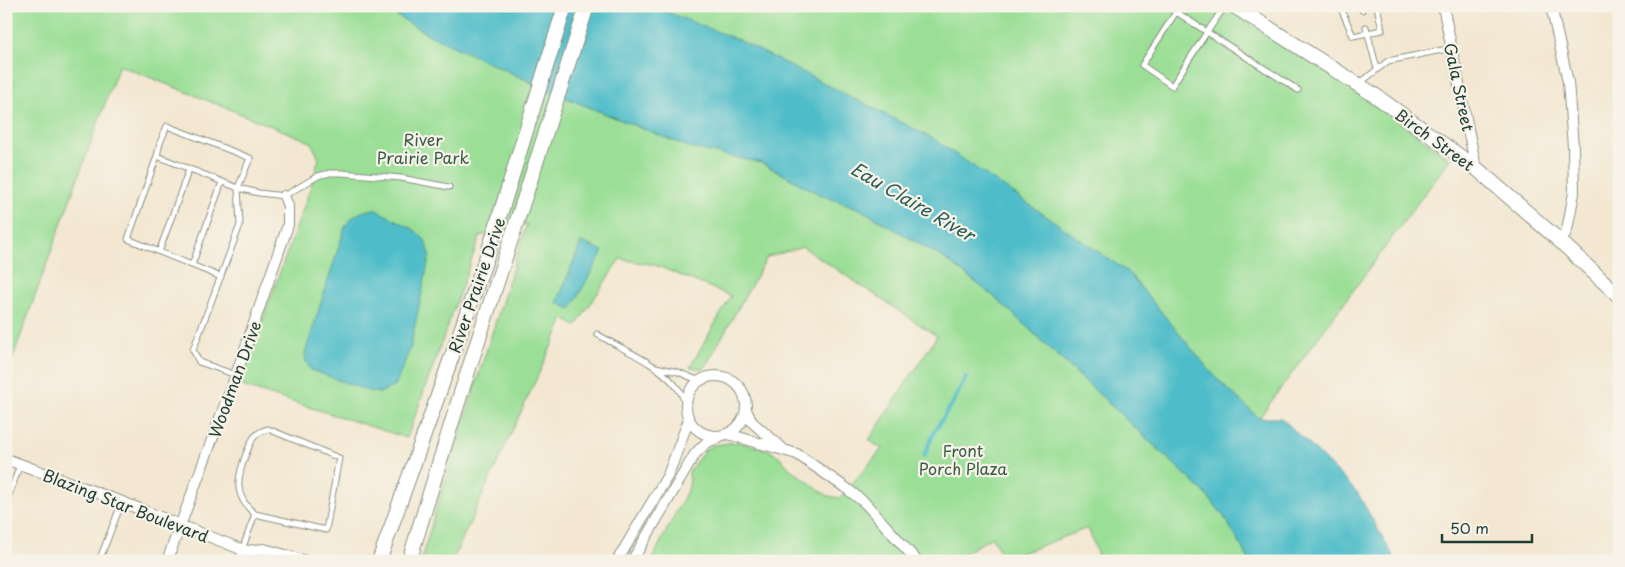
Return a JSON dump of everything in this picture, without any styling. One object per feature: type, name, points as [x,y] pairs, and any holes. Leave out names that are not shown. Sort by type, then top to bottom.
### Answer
[{"type":"main road","name":"River Prairie Drive","points":[[379,561],[488,253],[565,6]]},
{"type":"main road","name":"River Prairie Drive","points":[[409,561],[587,6]]},
{"type":"main road","name":"Birch Street","points":[[1234,6],[1358,85],[1476,168],[1561,242],[1619,296]]},
{"type":"street","name":"Gala Street","points":[[1443,6],[1476,168]]},
{"type":"street","points":[[1551,6],[1568,82],[1573,147],[1574,192],[1567,230],[1561,242]]},
{"type":"street","name":"Woodman Drive","points":[[167,561],[236,375],[288,225],[288,206],[284,196]]},
{"type":"street","points":[[784,450],[752,422],[746,410],[744,395],[733,382],[718,376],[709,377],[700,381],[690,392],[686,408],[689,419],[703,433],[712,436],[725,435],[797,454],[852,493],[890,530],[917,561]]},
{"type":"street","points":[[632,561],[695,454],[706,443],[725,435],[740,424],[746,410]]},
{"type":"street","points":[[617,561],[668,475],[689,419]]},
{"type":"street","name":"Blazing Star Boulevard","points":[[6,459],[244,550],[256,561]]},
{"type":"street","name":"Blazing Star Boulevard","points":[[244,550],[264,549],[306,561]]},
{"type":"lane","points":[[1167,6],[1298,90]]},
{"type":"lane","points":[[1176,12],[1142,65],[1172,86],[1225,6]]},
{"type":"lane","points":[[1340,6],[1353,36],[1367,30],[1382,30],[1377,6]]},
{"type":"lane","points":[[1367,30],[1377,69]]},
{"type":"lane","points":[[1358,85],[1388,61],[1452,48]]},
{"type":"lane","points":[[221,277],[128,239],[160,143],[168,126],[250,158],[238,188],[240,225],[221,277],[193,350],[198,362],[236,375]]},
{"type":"lane","points":[[157,156],[238,188],[284,196],[306,182],[330,173],[373,175],[449,187]]},
{"type":"lane","points":[[159,252],[189,169]]},
{"type":"lane","points":[[192,265],[222,182]]},
{"type":"lane","points":[[597,334],[662,373],[680,391],[686,408]]},
{"type":"lane","points":[[652,366],[678,372],[700,381]]},
{"type":"lane","points":[[268,429],[339,458],[326,530],[256,514],[245,506],[238,487],[239,472],[252,439],[258,432],[268,429]]},
{"type":"lane","points":[[6,503],[20,464]]},
{"type":"lane","points":[[99,561],[122,502]]},
{"type":"lane","points":[[238,561],[244,550],[256,514]]},
{"type":"green space","name":"River Prairie Park","points":[[6,6],[381,6],[429,35],[559,95],[640,128],[761,163],[821,195],[858,208],[944,258],[997,299],[1204,492],[1223,515],[1250,561],[1100,561],[1088,528],[1024,552],[1003,557],[992,537],[950,561],[660,561],[653,557],[689,487],[689,473],[692,467],[706,449],[713,445],[738,442],[766,449],[779,456],[789,468],[828,496],[840,498],[882,449],[869,440],[937,336],[803,247],[767,257],[704,369],[690,367],[731,296],[655,265],[620,259],[576,326],[564,319],[452,561],[421,561],[527,224],[480,236],[407,438],[239,385],[307,198],[319,159],[311,142],[119,65],[6,376]]},
{"type":"green space","points":[[600,6],[1223,6],[1391,116],[1450,159],[1259,418],[1216,378],[1128,272],[654,7],[606,9]]},
{"type":"water","name":"Eau Claire River","points":[[381,6],[600,6],[606,9],[654,7],[741,41],[932,138],[1128,272],[1216,378],[1259,418],[1281,418],[1357,492],[1396,561],[1250,561],[1223,515],[1204,492],[997,299],[944,258],[858,208],[821,195],[762,163],[691,148],[559,95],[429,35]]},
{"type":"water","points":[[374,209],[415,230],[425,240],[430,254],[410,349],[395,386],[379,393],[368,391],[311,370],[306,362],[305,353],[345,227],[357,214]]},
{"type":"water","points":[[581,242],[603,251],[571,309],[557,303]]},
{"type":"waterway","points":[[924,456],[934,432],[966,377]]},
{"type":"park label","name":"Front Porch Plaza","points":[[963,459]]}]
